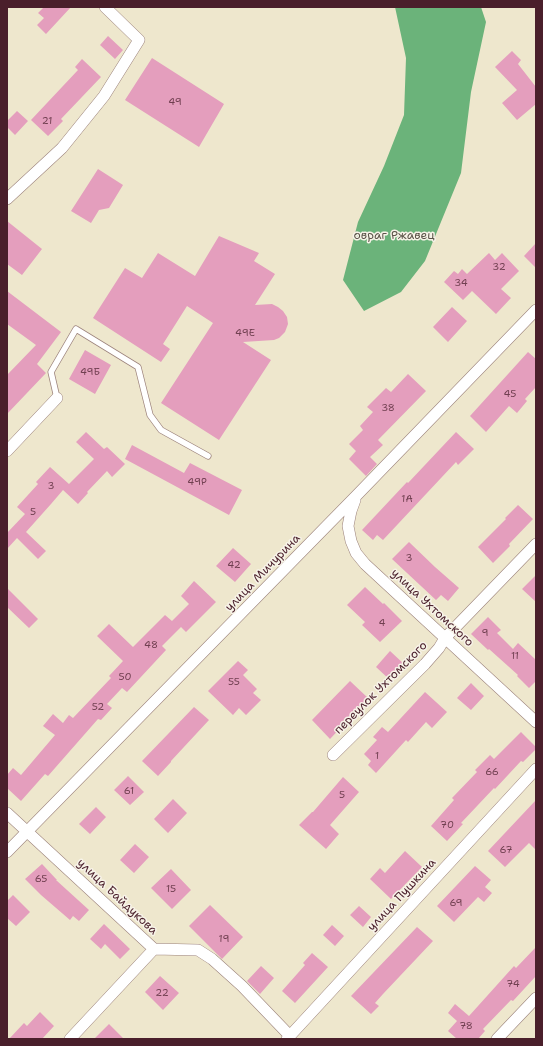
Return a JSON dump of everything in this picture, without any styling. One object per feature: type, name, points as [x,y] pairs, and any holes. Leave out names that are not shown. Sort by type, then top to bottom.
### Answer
[{"type":"street","points":[[7,199],[62,148],[104,96],[139,40],[105,7]]},
{"type":"street","name":"улица Мичурина","points":[[7,852],[536,310]]},
{"type":"street","points":[[7,451],[57,398]]},
{"type":"street","name":"улица Ухтомского","points":[[357,495],[351,511],[348,526],[351,541],[356,553],[365,564],[536,722]]},
{"type":"street","name":"переулок Ухтомского","points":[[333,755],[425,664],[439,648],[445,638],[536,544]]},
{"type":"street","name":"улица Пушкина","points":[[289,1038],[536,769]]},
{"type":"street","name":"улица Байдукова","points":[[7,814],[154,949],[198,950],[242,986],[289,1038]]},
{"type":"street","points":[[70,1039],[154,949]]},
{"type":"street","points":[[497,1039],[536,998]]},
{"type":"lane","points":[[57,398],[51,372],[76,330],[138,367],[150,415],[161,430],[208,456]]},
{"type":"green space","name":"овраг Ржавец","points":[[395,7],[481,7],[486,22],[471,92],[461,173],[425,261],[401,292],[364,311],[343,280],[358,222],[384,166],[404,115],[406,58]]},
{"type":"building","points":[[44,7],[71,7],[46,34],[37,25],[44,18],[38,13]]},
{"type":"building","points":[[108,36],[123,50],[115,59],[100,45]]},
{"type":"building","points":[[512,51],[521,60],[518,64],[536,87],[536,104],[517,120],[502,103],[517,90],[495,67]]},
{"type":"building","points":[[152,58],[224,104],[199,147],[125,100]]},
{"type":"building","points":[[82,59],[101,77],[61,119],[63,121],[48,136],[31,120],[78,70],[75,67]]},
{"type":"building","points":[[17,111],[28,121],[15,135],[7,127],[7,121]]},
{"type":"building","points":[[98,169],[123,185],[109,208],[99,210],[91,223],[71,211]]},
{"type":"building","points":[[7,221],[42,249],[22,275],[7,264]]},
{"type":"building","points":[[219,236],[259,253],[254,261],[275,274],[255,305],[272,304],[278,307],[287,317],[288,324],[285,332],[279,338],[274,340],[243,342],[271,360],[219,440],[161,403],[213,323],[187,306],[163,344],[170,349],[161,362],[93,318],[125,268],[142,278],[158,253],[195,276]]},
{"type":"building","points":[[536,243],[536,268],[524,256]]},
{"type":"building","points":[[489,253],[495,260],[502,253],[519,271],[501,289],[511,298],[496,314],[472,291],[463,300],[444,282],[454,271],[458,274],[462,269],[467,274]]},
{"type":"building","points":[[7,291],[61,332],[37,364],[46,373],[7,414],[7,375],[36,345],[7,324]]},
{"type":"building","points":[[452,307],[467,321],[448,342],[433,327]]},
{"type":"building","points":[[85,350],[111,365],[95,394],[69,379]]},
{"type":"building","points":[[528,352],[536,359],[536,387],[525,399],[527,401],[517,413],[509,406],[486,432],[470,416]]},
{"type":"building","points":[[408,374],[426,391],[378,440],[383,445],[370,457],[377,464],[366,476],[349,459],[356,451],[349,444],[363,430],[360,426],[373,412],[367,407],[386,388],[391,392]]},
{"type":"building","points":[[86,432],[104,449],[107,447],[125,464],[112,477],[107,471],[78,504],[63,490],[26,532],[46,551],[38,559],[17,538],[7,549],[7,533],[25,514],[17,507],[38,484],[36,482],[50,467],[69,484],[94,459],[76,442]]},
{"type":"building","points":[[456,432],[474,449],[458,465],[456,462],[383,540],[377,535],[373,540],[362,530]]},
{"type":"building","points":[[132,445],[184,473],[190,463],[242,490],[229,515],[125,459]]},
{"type":"building","points":[[518,505],[533,519],[493,563],[478,547]]},
{"type":"building","points":[[409,542],[459,588],[448,601],[441,595],[436,600],[392,559]]},
{"type":"building","points":[[233,548],[251,564],[235,582],[216,566]]},
{"type":"building","points":[[536,575],[536,602],[522,589]]},
{"type":"building","points":[[194,581],[216,602],[186,632],[181,627],[162,646],[166,650],[127,692],[122,688],[107,704],[112,708],[101,720],[98,719],[48,776],[45,774],[21,801],[7,788],[7,775],[13,768],[21,775],[55,735],[43,726],[53,714],[63,723],[69,715],[73,718],[111,678],[109,676],[123,661],[97,636],[109,624],[133,647],[165,615],[172,621],[189,604],[181,596]]},
{"type":"building","points":[[365,587],[402,621],[380,642],[362,625],[365,622],[347,605]]},
{"type":"building","points":[[7,588],[38,619],[29,628],[7,607]]},
{"type":"building","points":[[488,617],[501,630],[497,633],[513,649],[518,643],[536,660],[536,681],[529,688],[517,676],[518,675],[471,634]]},
{"type":"building","points":[[390,651],[404,664],[390,680],[376,667]]},
{"type":"building","points":[[238,661],[248,670],[243,675],[257,689],[253,693],[261,700],[246,715],[239,708],[233,715],[208,691]]},
{"type":"building","points":[[350,681],[368,698],[344,722],[345,723],[330,739],[312,720]]},
{"type":"building","points":[[471,683],[484,696],[471,710],[457,698]]},
{"type":"building","points":[[425,692],[447,712],[432,728],[426,722],[408,742],[406,740],[376,773],[368,765],[371,761],[364,754],[377,740],[373,737],[382,727],[388,732]]},
{"type":"building","points":[[194,707],[209,720],[158,776],[142,761]]},
{"type":"building","points":[[521,732],[536,747],[536,749],[523,762],[521,761],[495,789],[494,788],[461,823],[463,824],[447,841],[431,826],[454,800],[452,798],[477,772],[475,770],[490,755],[494,759]]},
{"type":"building","points":[[128,776],[144,792],[130,805],[114,790]]},
{"type":"building","points":[[343,777],[359,792],[330,825],[339,834],[326,849],[299,825],[313,812]]},
{"type":"building","points":[[173,799],[187,813],[168,833],[154,819]]},
{"type":"building","points":[[536,800],[536,850],[529,843],[505,867],[488,851]]},
{"type":"building","points":[[96,807],[106,817],[90,834],[79,824]]},
{"type":"building","points":[[135,844],[149,857],[134,873],[120,860]]},
{"type":"building","points":[[405,851],[422,867],[391,899],[370,879],[380,868],[385,873]]},
{"type":"building","points":[[42,864],[56,880],[89,910],[79,921],[73,916],[70,920],[25,879]]},
{"type":"building","points":[[475,866],[491,880],[485,887],[492,893],[484,902],[478,897],[454,922],[437,906]]},
{"type":"building","points":[[171,869],[191,890],[172,909],[151,888]]},
{"type":"building","points":[[13,895],[30,912],[16,926],[7,918],[7,901]]},
{"type":"building","points":[[210,905],[243,937],[222,959],[189,926]]},
{"type":"building","points":[[359,906],[371,917],[363,927],[350,915]]},
{"type":"building","points":[[104,924],[130,949],[120,959],[105,944],[101,949],[90,939]]},
{"type":"building","points":[[332,925],[344,936],[335,946],[323,935]]},
{"type":"building","points":[[417,927],[433,941],[375,1003],[379,1006],[371,1014],[351,996]]},
{"type":"building","points":[[536,947],[536,976],[513,1001],[511,1000],[483,1029],[485,1031],[478,1039],[457,1039],[448,1031],[457,1021],[448,1013],[455,1004],[469,1016],[514,966],[516,968]]},
{"type":"building","points":[[312,953],[328,967],[295,1003],[282,991],[305,965],[303,963]]},
{"type":"building","points":[[261,966],[274,978],[260,994],[247,981]]},
{"type":"building","points":[[160,976],[179,993],[163,1010],[145,992]]},
{"type":"building","points":[[40,1012],[54,1026],[42,1039],[9,1039],[24,1023],[27,1026]]},
{"type":"building","points":[[109,1024],[124,1039],[94,1039]]}]
